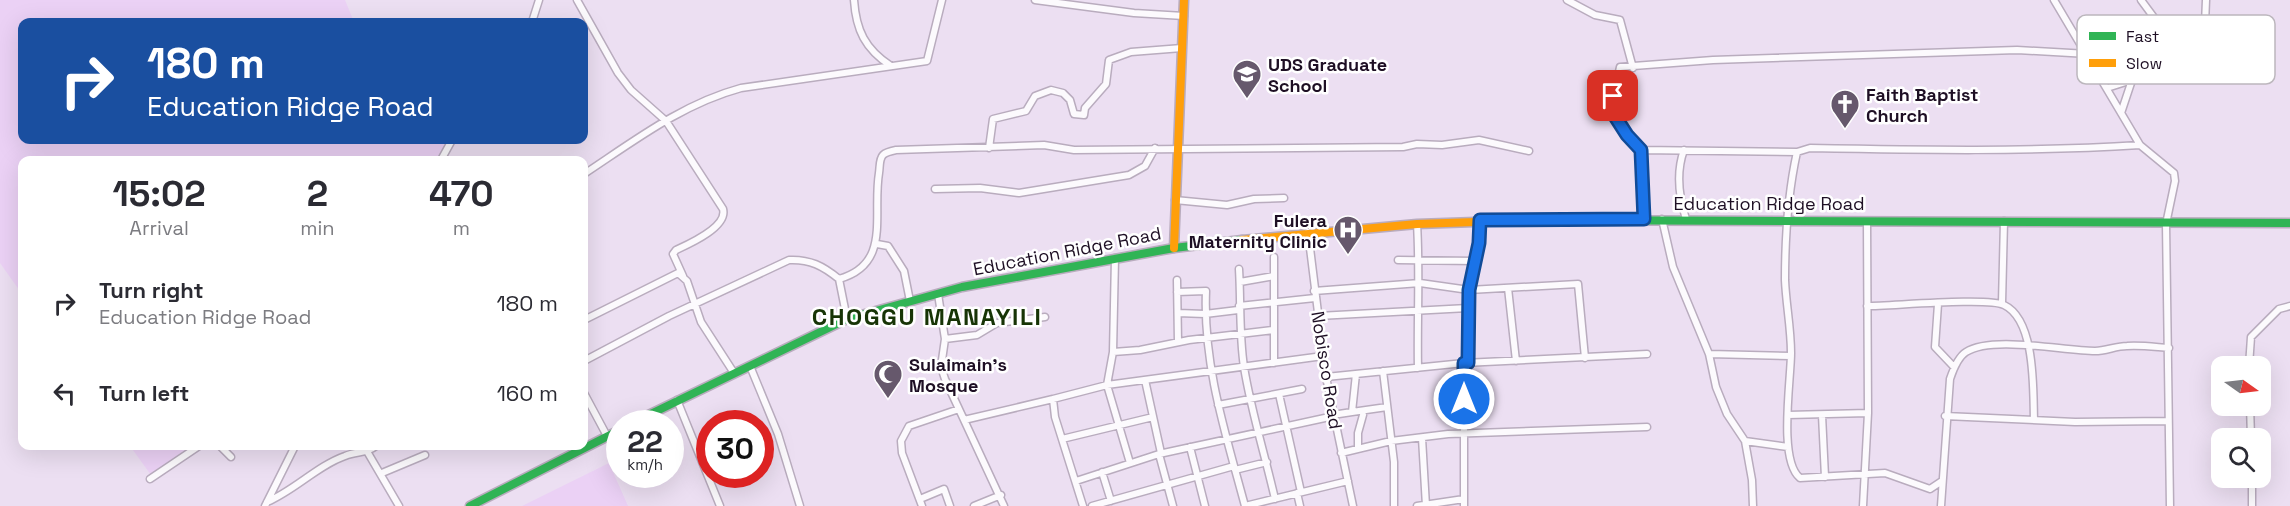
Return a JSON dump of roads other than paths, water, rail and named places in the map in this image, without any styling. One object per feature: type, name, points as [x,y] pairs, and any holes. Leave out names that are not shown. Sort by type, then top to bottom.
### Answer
[{"type":"main road","points":[[1173,248],[1184,0]]},
{"type":"main road","name":"Education Ridge Road","points":[[657,410],[847,319],[910,301],[983,283],[1115,258],[1173,248],[1308,232],[1480,220],[1788,218],[2166,224],[2290,223]]},
{"type":"main road","points":[[588,446],[606,437]]},
{"type":"main road","points":[[470,506],[580,450]]},
{"type":"street","points":[[533,18],[539,0]]},
{"type":"street","points":[[577,0],[587,18]]},
{"type":"street","points":[[854,0],[857,29],[882,60],[892,66]]},
{"type":"street","points":[[588,171],[688,106],[741,88],[927,61],[942,0]]},
{"type":"street","points":[[1035,0],[1134,13],[1184,16]]},
{"type":"street","points":[[1567,0],[1595,15],[1620,20],[1633,68]]},
{"type":"street","points":[[2054,0],[2077,37]]},
{"type":"street","points":[[2141,0],[2152,15]]},
{"type":"street","points":[[2205,15],[2206,0]]},
{"type":"street","points":[[588,20],[618,73],[631,90],[666,121],[724,214],[715,227],[673,254],[696,304],[701,322],[734,373]]},
{"type":"street","points":[[989,148],[993,119],[1026,111],[1035,96],[1051,90],[1064,93],[1070,100],[1074,114],[1084,116],[1085,108],[1106,84],[1109,60],[1131,52],[1182,48]]},
{"type":"street","points":[[1644,219],[1641,150],[1627,135],[1611,110],[1620,67],[1633,68],[1713,60],[2018,50],[2077,53]]},
{"type":"street","points":[[2106,84],[2140,145],[2174,173],[2175,181],[2166,224],[2170,506]]},
{"type":"street","points":[[2108,88],[2120,84]]},
{"type":"street","points":[[2121,113],[2131,84]]},
{"type":"street","points":[[839,279],[860,271],[877,244],[877,184],[881,158],[885,153],[896,150],[1044,145],[1074,150],[1177,147],[1403,147],[1417,144],[1442,146],[1479,140],[1529,151]]},
{"type":"street","points":[[1641,150],[1797,152],[1810,148],[1985,151],[2140,145]]},
{"type":"street","points":[[935,189],[980,188],[1020,193],[1129,175],[1146,166],[1155,148]]},
{"type":"street","points":[[1684,150],[1679,166],[1679,185],[1680,202],[1686,219]]},
{"type":"street","points":[[1797,152],[1788,218],[1785,281],[1791,356],[1788,447],[1795,474],[1800,478],[1864,472],[1885,473],[1930,489],[1941,504]]},
{"type":"street","points":[[1175,200],[1227,205],[1254,199],[1284,198]]},
{"type":"street","points":[[1662,219],[1673,267],[1709,354],[1716,387],[1727,414],[1745,441],[1752,480],[1753,506]]},
{"type":"street","points":[[1417,506],[1464,503],[1469,290],[1480,220]]},
{"type":"street","points":[[1863,506],[1868,413],[1867,221]]},
{"type":"street","points":[[2002,303],[2004,221]]},
{"type":"street","points":[[1417,224],[1420,283],[1417,310],[1418,368]]},
{"type":"street","name":"Nobisco Road","points":[[1308,232],[1326,377],[1337,415],[1341,453],[1353,506]]},
{"type":"street","points":[[877,244],[888,246],[901,264],[910,301]]},
{"type":"street","points":[[1274,257],[1274,363]]},
{"type":"street","points":[[1115,258],[1113,352],[1107,385],[1130,463]]},
{"type":"street","points":[[588,359],[789,260],[822,265],[839,279],[847,319]]},
{"type":"street","points":[[1398,260],[1475,261]]},
{"type":"street","points":[[1239,269],[1239,308],[1244,368],[1267,462],[1272,502]]},
{"type":"street","points":[[588,318],[674,274],[683,276]]},
{"type":"street","points":[[1240,282],[1274,276]]},
{"type":"street","points":[[1177,280],[1178,342]]},
{"type":"street","points":[[1178,313],[1205,315],[1315,294],[1420,283],[1469,290],[1578,284],[1585,358]]},
{"type":"street","points":[[1508,288],[1516,362]]},
{"type":"street","points":[[1177,292],[1206,291],[1206,339],[1210,373],[1245,506],[1272,502],[1348,481]]},
{"type":"street","points":[[938,294],[945,339],[941,367],[1001,495],[1004,506]]},
{"type":"street","points":[[1867,306],[2002,303],[2015,314],[2032,361],[2034,420]]},
{"type":"street","points":[[1938,304],[1935,347],[1954,367]]},
{"type":"street","points":[[2250,356],[2251,337],[2279,309],[2290,306]]},
{"type":"street","points":[[1318,316],[1468,308]]},
{"type":"street","points":[[945,339],[977,335],[997,323],[1045,316]]},
{"type":"street","points":[[1113,352],[1273,330]]},
{"type":"street","points":[[1941,504],[1945,416],[1954,367],[1965,352],[1978,347],[2027,345],[2099,351],[2129,346],[2169,348]]},
{"type":"street","points":[[1326,377],[1466,363],[1647,354]]},
{"type":"street","points":[[1709,354],[1791,356]]},
{"type":"street","points":[[964,420],[1107,385],[1210,373],[1323,356]]},
{"type":"street","points":[[750,366],[778,434],[800,506]]},
{"type":"street","points":[[1383,371],[1391,441],[1394,506]]},
{"type":"street","points":[[1352,412],[1356,374]]},
{"type":"street","points":[[1145,380],[1173,506]]},
{"type":"street","points":[[1218,405],[1302,389]]},
{"type":"street","points":[[1280,394],[1300,506]]},
{"type":"street","points":[[1053,399],[1054,417],[1083,506]]},
{"type":"street","points":[[588,400],[606,434]]},
{"type":"street","points":[[677,400],[720,506]]},
{"type":"street","points":[[1076,481],[1160,453],[1337,415],[1387,407]]},
{"type":"street","points":[[950,506],[944,489],[921,502],[902,453],[901,441],[909,426],[959,409]]},
{"type":"street","points":[[1788,415],[1868,413]]},
{"type":"street","points":[[1358,448],[1358,433],[1363,415]]},
{"type":"street","points":[[1822,415],[1825,477]]},
{"type":"street","points":[[1945,416],[2034,420],[2167,421]]},
{"type":"street","points":[[1062,439],[1153,417]]},
{"type":"street","points":[[1341,453],[1391,441],[1448,434],[1647,427]]},
{"type":"street","points":[[1422,438],[1426,505]]},
{"type":"street","points":[[1745,441],[1788,447]]},
{"type":"street","points":[[1190,447],[1205,506]]},
{"type":"street","points":[[150,479],[193,450]]},
{"type":"street","points":[[224,450],[231,457]]},
{"type":"street","points":[[266,504],[293,450]]},
{"type":"street","points":[[266,504],[292,490],[340,458],[368,453],[371,450]]},
{"type":"street","points":[[368,453],[382,473],[399,506]]},
{"type":"street","points":[[382,473],[425,455]]},
{"type":"street","points":[[1092,506],[1196,477],[1267,462]]},
{"type":"street","points":[[1102,472],[1111,501]]},
{"type":"street","points":[[1930,489],[1942,482]]},
{"type":"street","points":[[2252,488],[2252,506]]},
{"type":"street","points":[[974,506],[1001,495]]},
{"type":"place","name":"UDS Graduate School","points":[[1247,100]]},
{"type":"place","name":"Faith Baptist Church","points":[[1845,130]]},
{"type":"place","name":"Fulera Maternity Clinic","points":[[1348,256]]},
{"type":"place","name":"Sulaimain's Mosque","points":[[888,400]]},
{"type":"district","name":"CHOGGU MANAYILI","points":[[927,316]]}]
